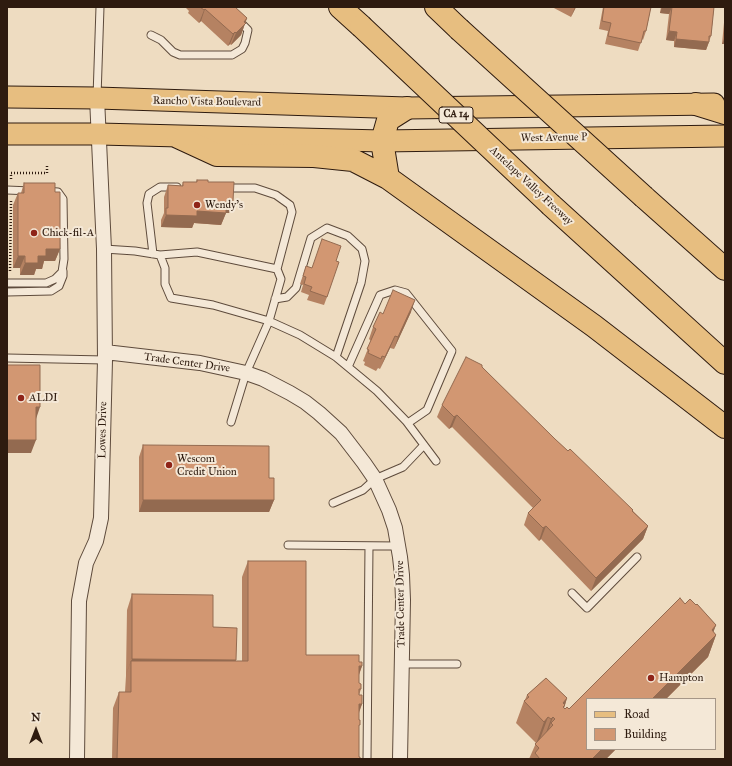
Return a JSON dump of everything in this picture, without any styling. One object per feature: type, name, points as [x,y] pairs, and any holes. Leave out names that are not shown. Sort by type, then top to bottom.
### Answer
[{"type":"highway","name":"Antelope Valley Freeway","points":[[340,7],[551,205],[725,363]]},
{"type":"highway","points":[[436,7],[725,269]]},
{"type":"highway","points":[[696,104],[725,113]]},
{"type":"highway","points":[[388,178],[382,141],[388,120],[407,108]]},
{"type":"highway","points":[[178,137],[218,154],[314,156],[353,160],[388,178],[594,326],[725,427]]},
{"type":"main road","name":"Rancho Vista Boulevard","points":[[7,98],[97,98],[407,108]]},
{"type":"main road","points":[[407,108],[725,104]]},
{"type":"main road","points":[[7,134],[99,134],[382,141]]},
{"type":"main road","name":"West Avenue P","points":[[382,141],[725,136]]},
{"type":"street","name":"Lowes Drive","points":[[78,759],[79,601],[86,563],[96,542],[101,518],[105,356],[104,249],[97,98]]},
{"type":"street","name":"Trade Center Drive","points":[[105,356],[192,362],[246,373],[276,385],[305,402],[330,423],[353,448],[375,479],[389,510],[399,546],[402,575],[400,759]]},
{"type":"lane","points":[[97,98],[100,7]]},
{"type":"lane","points":[[151,35],[161,40],[173,52],[180,55],[232,55],[242,49],[248,30],[225,7]]},
{"type":"lane","points":[[7,292],[49,292],[54,290],[62,281],[63,265],[63,203],[61,195],[54,191],[9,187]]},
{"type":"lane","points":[[184,187],[160,187],[149,194],[147,203],[156,255],[164,268],[165,284],[171,298],[213,305],[269,321],[300,335],[336,357],[377,391],[408,423],[436,461]]},
{"type":"lane","points":[[215,188],[255,188],[276,195],[290,205],[292,212],[277,269],[281,279],[269,321],[246,373],[231,422]]},
{"type":"lane","points":[[275,299],[287,297],[296,288],[311,238],[327,228],[348,236],[362,249],[365,261],[361,283],[336,357]]},
{"type":"lane","points":[[104,249],[156,255],[197,252],[277,269]]},
{"type":"lane","points":[[7,283],[51,282],[59,276],[63,265]]},
{"type":"lane","points":[[348,367],[380,295],[395,290],[406,293],[452,351],[427,410],[408,423]]},
{"type":"lane","points":[[7,358],[105,356]]},
{"type":"lane","points":[[332,503],[364,490],[375,479],[403,467],[424,445]]},
{"type":"lane","points":[[288,545],[399,546]]},
{"type":"lane","points":[[367,759],[369,546]]},
{"type":"lane","points":[[572,593],[588,608],[637,557]]},
{"type":"lane","points":[[402,664],[457,664]]},
{"type":"path","points":[[9,187],[11,172],[47,173],[47,164]]},
{"type":"path","points":[[10,271],[11,198]]},
{"type":"building","points":[[200,7],[235,7],[247,18],[244,22],[246,23],[233,34],[205,9],[204,10]]},
{"type":"building","points":[[604,7],[651,7],[646,31],[644,31],[641,43],[608,36],[611,23],[602,21]]},
{"type":"building","points":[[672,7],[714,7],[709,42],[676,39],[677,32],[669,31]]},
{"type":"building","points":[[197,180],[208,180],[208,182],[234,182],[233,201],[226,201],[226,213],[197,211],[197,216],[166,215],[166,208],[168,208],[168,185],[183,186],[183,182],[197,182]]},
{"type":"building","name":"Chick-fil-A","points":[[24,183],[55,183],[55,192],[60,192],[60,249],[46,249],[46,256],[38,256],[38,263],[25,263],[25,256],[18,256],[18,193],[24,193]]},
{"type":"building","points":[[322,239],[341,246],[336,261],[339,262],[327,297],[310,291],[312,287],[304,284],[306,277],[303,276],[306,266],[312,268]]},
{"type":"building","points":[[393,290],[415,300],[398,337],[395,336],[385,357],[382,356],[381,359],[368,353],[369,350],[367,349],[376,329],[373,327],[380,312],[383,314]]},
{"type":"building","points":[[466,357],[482,365],[482,367],[555,439],[568,451],[570,449],[648,526],[596,578],[546,526],[543,528],[528,513],[541,500],[457,415],[454,417],[442,405]]},
{"type":"building","name":"ALDI","points":[[7,365],[40,365],[40,407],[36,407],[36,440],[7,440]]},
{"type":"building","points":[[143,445],[269,446],[269,478],[274,478],[274,500],[143,500]]},
{"type":"building","points":[[248,561],[306,561],[306,655],[359,655],[359,662],[362,662],[362,666],[359,666],[359,683],[361,684],[361,689],[359,689],[359,695],[362,695],[362,704],[359,704],[360,759],[117,759],[119,692],[131,692],[131,661],[248,661]]},
{"type":"building","points":[[132,594],[213,595],[213,627],[237,628],[236,660],[132,659]]},
{"type":"building","points":[[680,598],[685,604],[690,599],[696,605],[697,604],[716,625],[712,630],[716,635],[653,698],[586,698],[586,750],[601,750],[592,759],[540,759],[535,753],[539,748],[535,744],[553,725],[551,723],[555,719],[553,717],[551,719],[548,717],[544,722],[524,701],[529,697],[527,695],[546,678],[567,698],[563,703],[565,705],[563,707],[565,709],[567,707],[569,709]]},
{"type":"place","name":"Wendy's","points":[[197,205]]},
{"type":"place","name":"Chick-fil-A","points":[[34,233]]},
{"type":"place","name":"ALDI","points":[[21,398]]},
{"type":"place","name":"Wescom Credit Union","points":[[169,465]]},
{"type":"place","name":"Hampton","points":[[651,678]]}]
